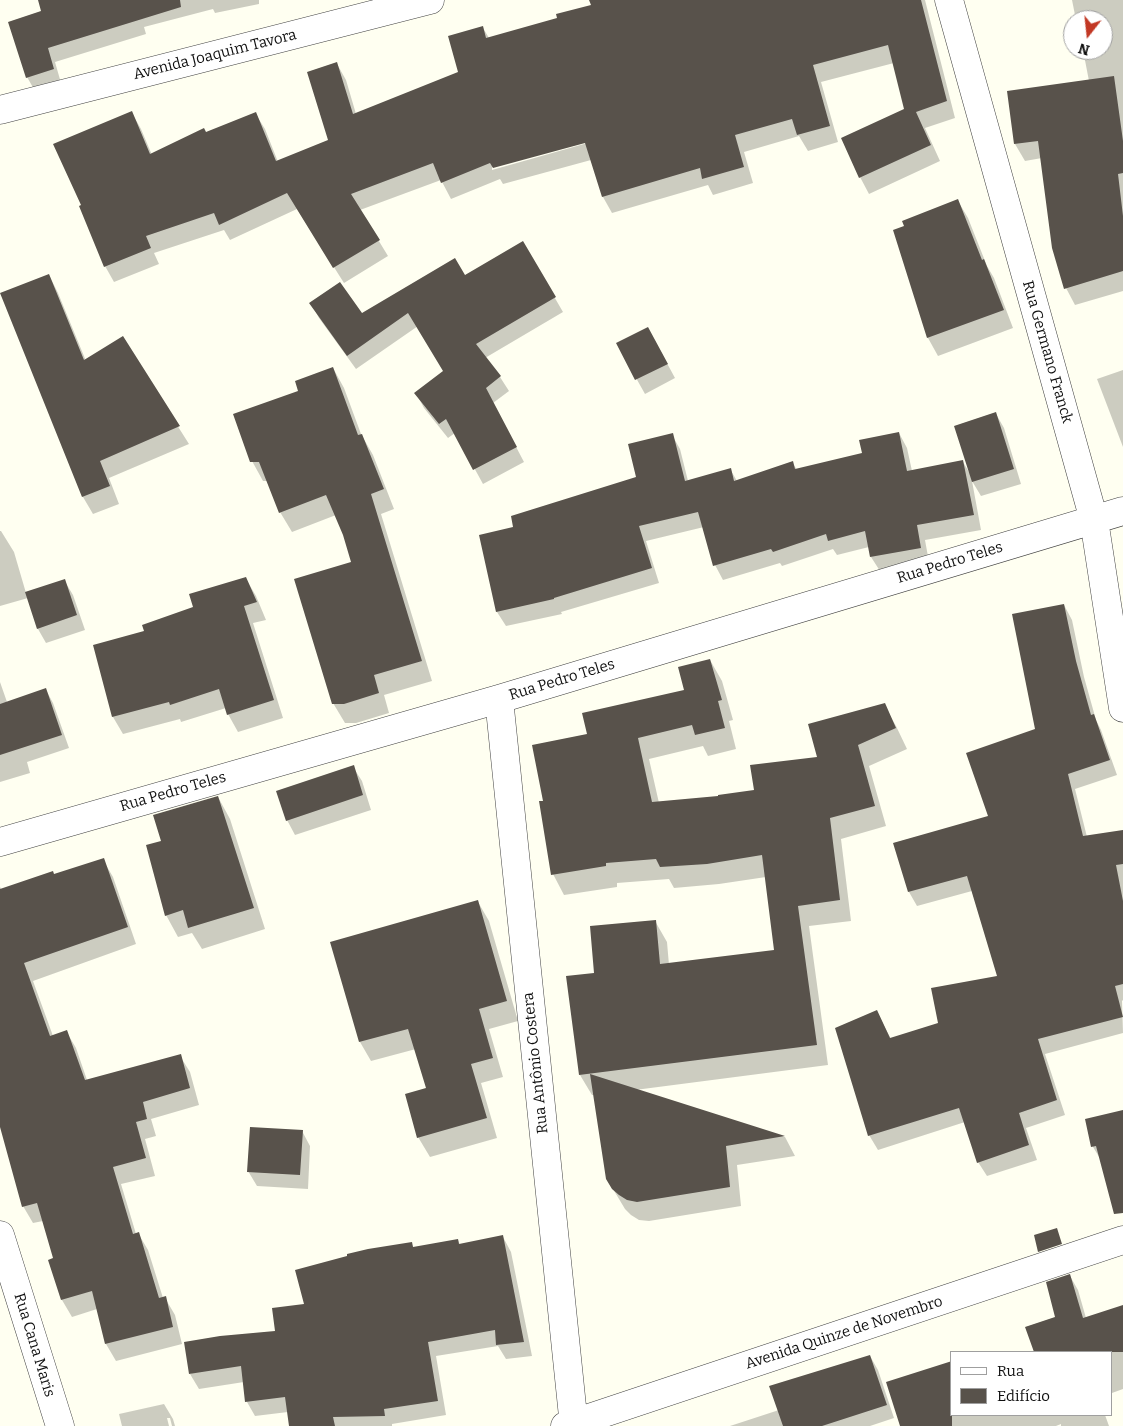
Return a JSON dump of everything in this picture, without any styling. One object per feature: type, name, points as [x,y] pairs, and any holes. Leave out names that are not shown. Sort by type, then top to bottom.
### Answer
[{"type":"street","name":"Avenida Joaquim Tavora","points":[[0,110],[430,0]]},
{"type":"street","name":"Rua Germano Franck","points":[[949,0],[1094,520],[1123,708]]},
{"type":"street","name":"Rua Pedro Teles","points":[[0,842],[498,699],[1123,511]]},
{"type":"street","name":"Rua Antônio Costera","points":[[498,699],[571,1425]]},
{"type":"street","name":"Rua Cana Maris","points":[[0,1235],[60,1426]]},
{"type":"street","name":"Avenida Quinze de Novembro","points":[[571,1425],[1123,1240]]},
{"type":"building","points":[[38,0],[180,0],[181,7],[48,48],[54,69],[26,78],[8,22],[41,11]]},
{"type":"building","points":[[589,0],[921,0],[947,101],[916,112],[931,145],[859,178],[841,138],[904,109],[888,45],[813,65],[830,126],[797,135],[792,119],[735,135],[744,167],[702,179],[700,168],[602,197],[585,143],[493,168],[490,163],[441,183],[433,163],[351,194],[380,240],[333,268],[287,193],[219,225],[214,213],[146,236],[151,248],[104,267],[79,206],[81,205],[53,144],[132,111],[150,154],[204,128],[206,132],[256,112],[276,161],[328,140],[307,72],[337,62],[353,114],[458,72],[448,36],[483,26],[486,38],[557,18],[556,14],[591,5]]},
{"type":"building","points":[[1114,76],[1123,141],[1123,173],[1118,174],[1123,216],[1123,271],[1064,289],[1052,248],[1038,141],[1014,144],[1007,91]]},
{"type":"building","points":[[958,199],[1004,310],[927,338],[893,230],[904,226],[902,221]]},
{"type":"building","points":[[523,241],[556,297],[476,344],[501,376],[486,388],[517,447],[473,470],[446,419],[439,424],[414,393],[443,371],[408,313],[347,356],[309,303],[340,282],[362,313],[455,258],[465,275]]},
{"type":"building","points":[[49,274],[84,360],[123,336],[180,426],[100,461],[110,486],[82,497],[0,293]]},
{"type":"building","points":[[648,327],[668,364],[635,380],[616,343]]},
{"type":"building","points":[[333,367],[358,435],[362,434],[384,489],[371,494],[422,661],[374,675],[379,693],[344,704],[332,704],[294,579],[351,562],[343,535],[326,495],[279,513],[259,462],[250,462],[233,414],[298,391],[295,381]]},
{"type":"building","points":[[996,412],[1014,469],[972,482],[954,426]]},
{"type":"building","points":[[899,432],[907,471],[963,460],[974,515],[917,525],[921,548],[870,557],[865,531],[828,541],[826,534],[773,552],[771,549],[713,566],[698,512],[639,526],[652,568],[554,599],[496,612],[479,535],[513,527],[511,516],[636,477],[628,444],[673,433],[685,481],[731,468],[734,481],[793,461],[795,469],[862,453],[859,440]]},
{"type":"building","points":[[246,577],[257,602],[244,606],[274,700],[227,715],[219,689],[170,705],[169,702],[112,717],[93,645],[144,631],[142,625],[193,607],[189,594]]},
{"type":"building","points":[[65,579],[77,615],[37,629],[25,592]]},
{"type":"building","points":[[1064,604],[1076,661],[1091,715],[1094,714],[1110,760],[1068,774],[1083,836],[1123,830],[1123,864],[1116,865],[1123,901],[1123,984],[1115,986],[1123,1017],[1038,1039],[1057,1100],[1019,1113],[1029,1145],[977,1163],[959,1108],[868,1136],[835,1028],[877,1010],[890,1038],[938,1023],[931,988],[997,976],[967,876],[908,892],[893,843],[988,816],[966,753],[1035,729],[1012,614]]},
{"type":"building","points":[[710,659],[722,700],[718,701],[725,728],[695,735],[692,725],[638,738],[652,802],[718,796],[754,790],[750,765],[817,757],[808,724],[885,703],[896,728],[858,745],[875,806],[830,818],[840,900],[798,906],[817,1045],[579,1075],[566,976],[594,973],[590,926],[656,920],[660,964],[774,950],[762,855],[707,864],[660,867],[656,859],[606,863],[606,866],[551,875],[539,801],[543,801],[532,745],[587,734],[582,713],[684,690],[678,667]]},
{"type":"building","points":[[46,688],[62,735],[0,755],[0,704]]},
{"type":"building","points":[[354,765],[363,795],[286,821],[276,791]]},
{"type":"building","points":[[218,796],[254,908],[188,928],[183,910],[165,916],[146,845],[161,841],[153,815]]},
{"type":"building","points":[[104,858],[128,927],[24,963],[50,1036],[67,1030],[85,1080],[181,1054],[190,1088],[143,1102],[147,1119],[136,1122],[146,1158],[113,1167],[133,1234],[139,1232],[159,1298],[166,1296],[173,1327],[105,1344],[92,1291],[61,1300],[48,1260],[53,1258],[37,1203],[22,1207],[0,1127],[0,889],[53,871],[54,874]]},
{"type":"building","points":[[478,900],[507,1001],[479,1009],[493,1058],[471,1064],[487,1118],[417,1138],[405,1094],[426,1088],[408,1029],[359,1042],[330,942]]},
{"type":"building","points":[[590,1074],[785,1136],[726,1146],[730,1187],[637,1202],[627,1200],[612,1189],[606,1179]]},
{"type":"building","points":[[1123,1110],[1123,1213],[1114,1214],[1096,1146],[1091,1147],[1085,1119]]},
{"type":"building","points":[[250,1127],[303,1130],[300,1175],[247,1172]]},
{"type":"building","points":[[1057,1228],[1062,1244],[1038,1252],[1034,1235]]},
{"type":"building","points":[[503,1235],[524,1342],[496,1345],[495,1330],[428,1342],[438,1401],[384,1409],[385,1416],[333,1417],[335,1426],[289,1426],[285,1397],[245,1402],[241,1366],[189,1374],[184,1342],[220,1336],[275,1331],[272,1308],[304,1304],[295,1270],[368,1249],[412,1242],[413,1247],[458,1239],[459,1244]]},
{"type":"building","points":[[1070,1274],[1083,1318],[1123,1305],[1123,1352],[1034,1351],[1025,1327],[1055,1317],[1046,1282]]},
{"type":"building","points":[[870,1355],[887,1405],[822,1426],[783,1426],[769,1386]]},
{"type":"building","points":[[950,1362],[950,1416],[952,1416],[952,1426],[900,1426],[886,1382]]}]
